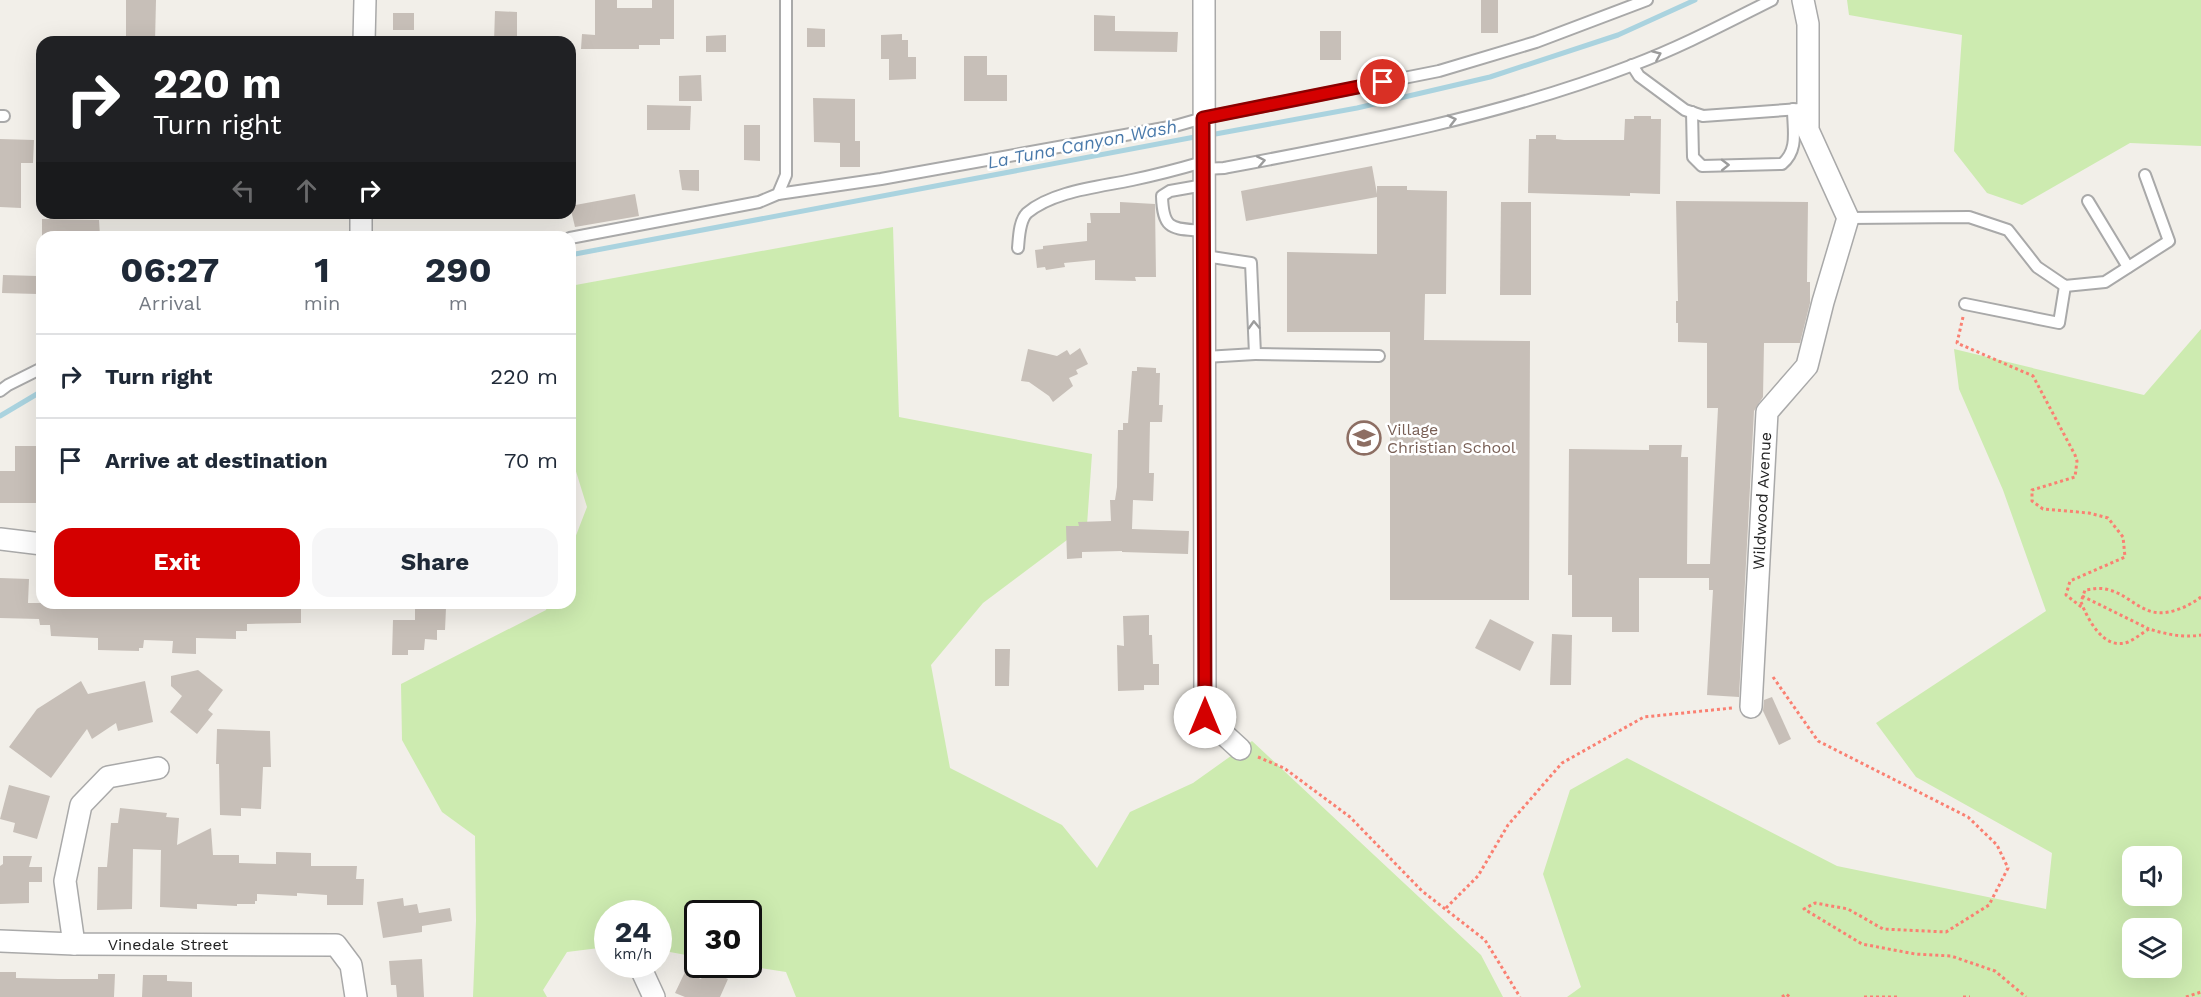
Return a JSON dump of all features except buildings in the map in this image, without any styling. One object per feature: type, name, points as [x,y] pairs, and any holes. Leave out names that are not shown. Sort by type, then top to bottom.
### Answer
[{"type":"street","points":[[364,36],[365,0]]},
{"type":"street","points":[[1204,0],[1205,717],[1240,749]]},
{"type":"street","points":[[1803,0],[1808,24],[1800,109],[1848,218]]},
{"type":"street","name":"Wildwood Avenue","points":[[1751,707],[1767,412],[1807,366],[1848,218]]},
{"type":"street","points":[[0,539],[36,543]]},
{"type":"street","points":[[74,944],[65,881],[81,805],[108,777],[158,768]]},
{"type":"street","name":"Vinedale Street","points":[[0,941],[74,944],[336,945],[351,965],[356,997]]},
{"type":"street","points":[[645,978],[654,997]]},
{"type":"lane","points":[[778,194],[786,175],[786,0]]},
{"type":"lane","points":[[1018,248],[1019,232],[1025,215],[1045,202],[1074,191],[1152,176],[1203,151],[1439,71],[1536,42],[1647,0]]},
{"type":"lane","points":[[576,237],[759,202],[778,194],[881,179],[1175,126],[1224,168],[1365,141],[1515,105],[1632,65],[1690,41],[1773,0]]},
{"type":"lane","points":[[1632,65],[1639,76],[1685,110],[1692,112],[1703,116],[1800,109],[1791,157],[1782,164],[1702,166],[1693,157],[1692,112]]},
{"type":"lane","points":[[1203,151],[1170,191],[1162,196],[1162,210],[1166,222],[1175,228],[1204,231]]},
{"type":"lane","points":[[1848,218],[1969,217],[2008,230],[2037,267],[2065,286],[2105,282],[2169,241],[2145,175]]},
{"type":"lane","points":[[2088,201],[2128,267]]},
{"type":"lane","points":[[1205,256],[1251,262],[1255,354]]},
{"type":"lane","points":[[1965,304],[2059,323],[2065,286]]},
{"type":"lane","points":[[1205,357],[1255,354],[1379,356]]},
{"type":"lane","points":[[0,391],[36,371]]},
{"type":"path","points":[[1965,304],[1957,343],[2033,376],[2075,455],[2077,461],[2075,477],[2032,490],[2032,501],[2043,509],[2089,513],[2108,518],[2123,537],[2125,557],[2070,581],[2066,595],[2084,609]]},
{"type":"path","points":[[2149,629],[2127,642],[2116,644],[2106,640],[2093,625],[2084,609],[2082,596],[2085,590],[2098,588],[2111,590],[2150,612],[2166,612],[2189,606],[2201,597]]},
{"type":"path","points":[[2082,596],[2149,629],[2171,636],[2201,635]]},
{"type":"path","points":[[1754,651],[1818,741],[1968,817],[1997,845],[2008,868],[1989,905],[1946,932],[1883,929],[1848,909],[1815,903],[1804,909],[1862,944],[1915,954],[1951,956],[1995,971],[2026,997]]},
{"type":"path","points":[[1446,908],[1478,876],[1508,825],[1562,763],[1644,717],[1751,707]]},
{"type":"path","points":[[1240,749],[1284,768],[1350,817],[1422,891],[1485,940],[1520,997]]},
{"type":"path","points":[[2186,997],[2201,992]]},
{"type":"path","points":[[1782,997],[1786,994],[1790,997]]},
{"type":"path","points":[[1864,997],[1897,997]]},
{"type":"path","points":[[1963,997],[1970,997]]},
{"type":"green space","points":[[1847,0],[2201,0],[2201,146],[2130,143],[2022,205],[1987,193],[1954,151],[1962,35],[1849,15]]},
{"type":"green space","points":[[893,227],[899,417],[1092,454],[1087,525],[983,603],[931,665],[950,768],[1062,825],[1097,868],[1130,812],[1193,783],[1252,741],[1481,955],[1503,997],[796,997],[786,972],[762,968],[762,900],[684,900],[684,955],[672,952],[672,900],[594,900],[594,949],[567,952],[543,990],[547,997],[473,997],[476,921],[475,836],[442,812],[402,740],[401,684],[546,609],[576,609],[576,535],[587,507],[576,471],[576,285]]},
{"type":"green space","points":[[2201,329],[2201,997],[1567,997],[1581,987],[1543,874],[1570,790],[1627,758],[1837,866],[2046,909],[2052,853],[1916,777],[1876,723],[2046,611],[2003,490],[1959,389],[1954,349],[2144,395]]},
{"type":"waterway","name":"La Tuna Canyon Wash","points":[[1210,135],[1357,108],[1490,77],[1618,35],[1695,0]]},
{"type":"waterway","name":"La Tuna Canyon Wash","points":[[576,254],[1200,136]]},
{"type":"waterway","name":"La Tuna Canyon Wash","points":[[0,416],[36,395]]},
{"type":"place","name":"Village Christian School","points":[[1364,438]]},
{"type":"route","points":[[1205,717],[1203,118],[1383,82]]}]
